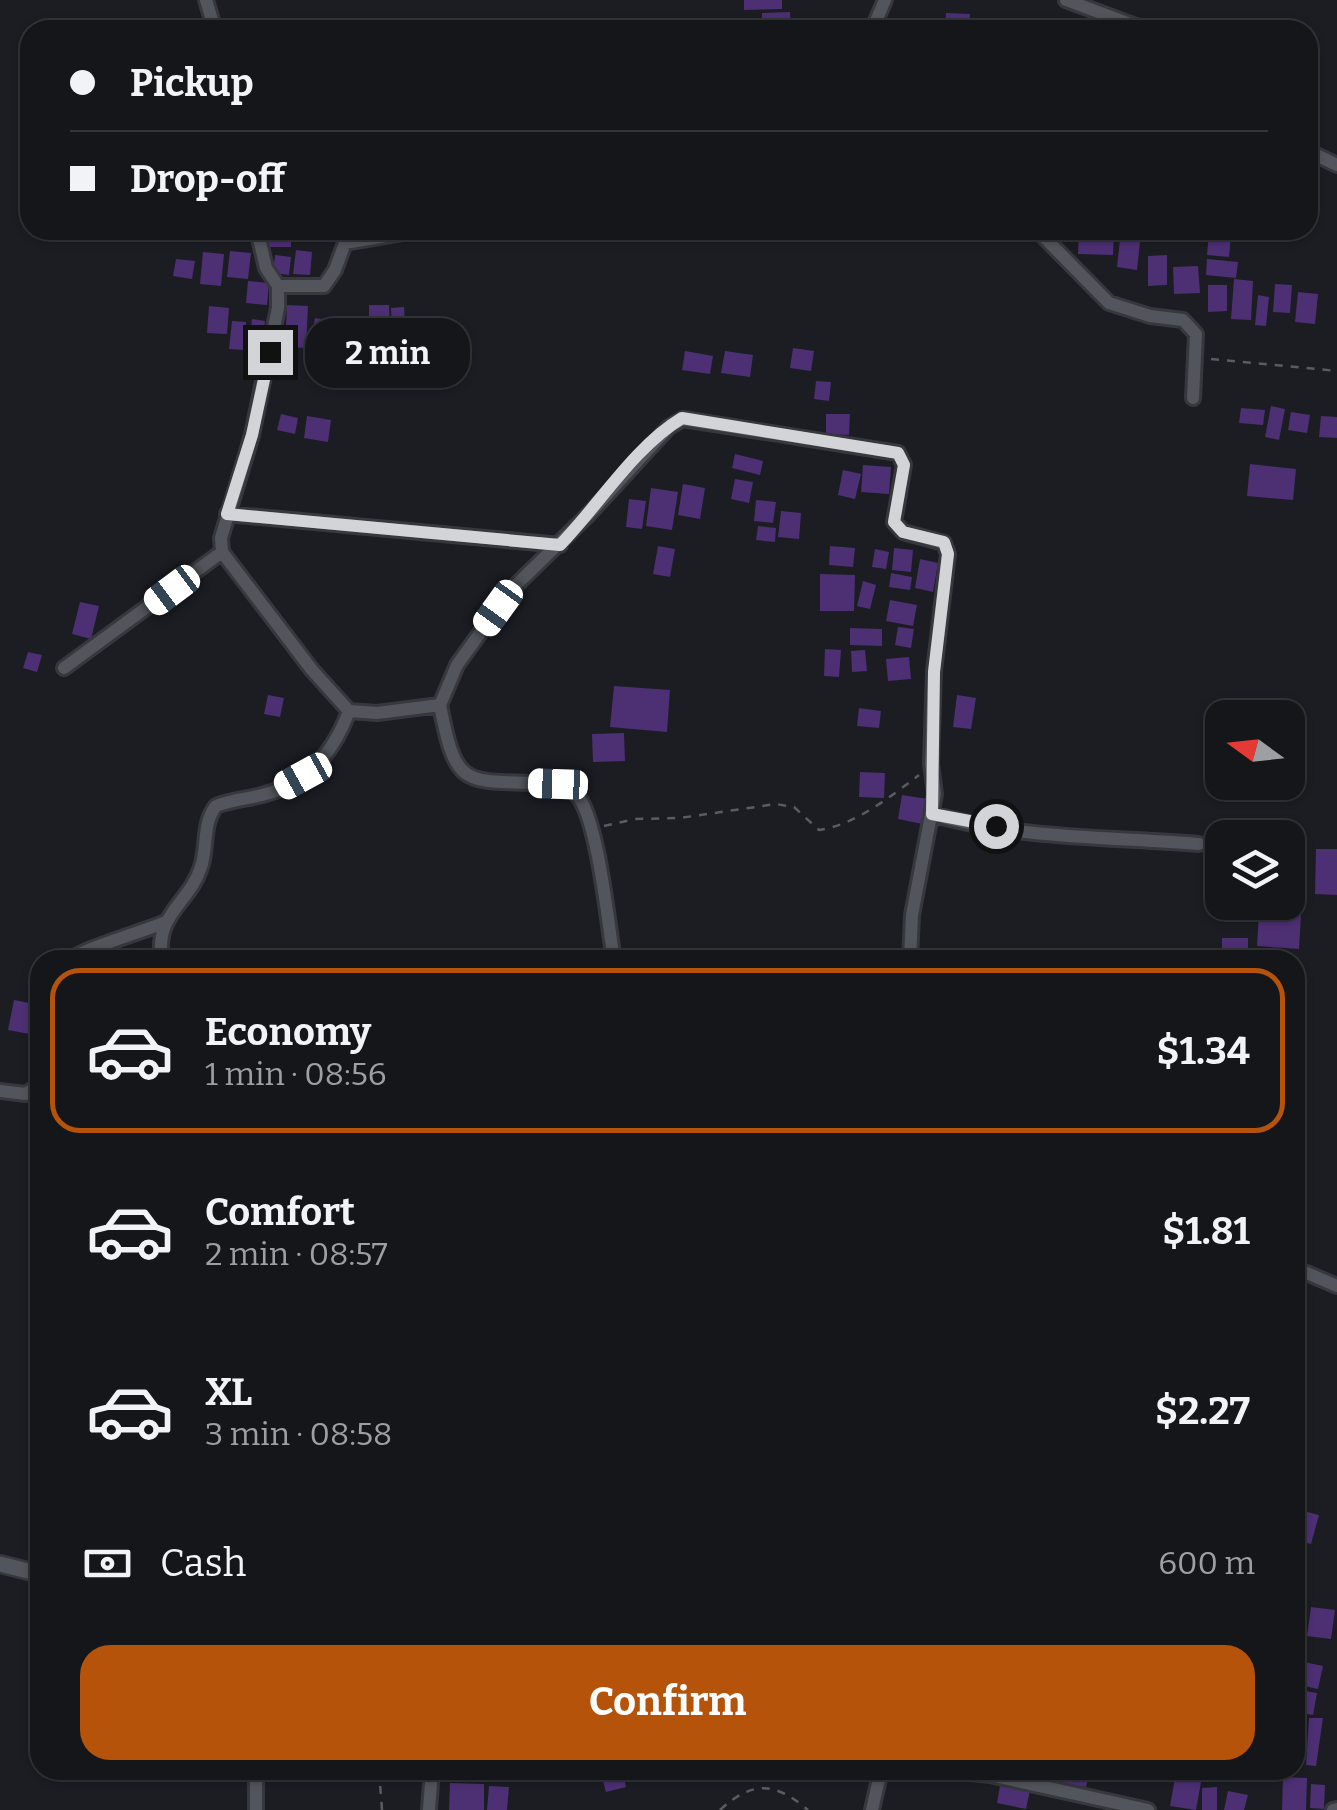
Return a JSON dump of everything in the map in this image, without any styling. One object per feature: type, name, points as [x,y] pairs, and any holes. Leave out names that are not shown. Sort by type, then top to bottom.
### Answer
[{"type":"street","points":[[1066,0],[1120,20]]},
{"type":"street","points":[[259,240],[266,268],[278,286],[270,352],[252,435],[227,514],[222,552],[312,670],[349,710],[377,713],[440,705]]},
{"type":"street","points":[[278,286],[324,286],[336,270],[346,243],[363,240]]},
{"type":"street","points":[[1048,240],[1109,303],[1150,316],[1183,320],[1196,334],[1193,398]]},
{"type":"street","points":[[612,950],[592,829],[581,800],[570,788],[558,784],[475,780],[462,774],[448,748],[440,705],[457,665],[511,590],[560,545],[642,454],[682,418],[898,453],[904,465],[894,522],[903,532],[944,542],[948,554],[934,672],[931,764],[936,794],[912,915],[910,950]]},
{"type":"street","points":[[227,514],[560,545]]},
{"type":"street","points":[[64,668],[222,552]]},
{"type":"street","points":[[161,950],[166,922],[200,871],[205,832],[216,806],[265,794],[303,776],[335,744],[349,710]]},
{"type":"street","points":[[932,814],[961,823],[1066,836],[1199,844]]},
{"type":"street","points":[[89,950],[166,922]]},
{"type":"street","points":[[0,1091],[30,1091]]},
{"type":"street","points":[[1305,1273],[1337,1286]]},
{"type":"street","points":[[0,1564],[30,1572]]},
{"type":"street","points":[[256,1780],[256,1810]]},
{"type":"street","points":[[429,1810],[431,1780]]},
{"type":"street","points":[[872,1810],[878,1780]]},
{"type":"street","points":[[1016,1780],[1148,1810]]},
{"type":"path","points":[[1195,357],[1337,372]]},
{"type":"path","points":[[592,829],[634,819],[680,818],[776,804],[794,807],[818,830],[836,828],[880,804],[931,764]]},
{"type":"path","points":[[380,1780],[382,1810]]},
{"type":"path","points":[[720,1810],[743,1790],[773,1787],[808,1810]]},
{"type":"building","points":[[744,0],[782,0],[782,9],[744,10]]},
{"type":"building","points":[[790,12],[790,20],[762,20],[762,13]]},
{"type":"building","points":[[946,13],[970,14],[970,20],[946,20]]},
{"type":"building","points":[[265,240],[291,240],[291,247],[265,247]]},
{"type":"building","points":[[1079,240],[1114,240],[1113,255],[1078,254]]},
{"type":"building","points":[[1120,240],[1140,240],[1137,270],[1117,267]]},
{"type":"building","points":[[1208,240],[1231,240],[1229,257],[1207,255]]},
{"type":"building","points":[[296,250],[312,252],[310,275],[293,274]]},
{"type":"building","points":[[230,251],[251,253],[248,279],[227,277]]},
{"type":"building","points":[[203,252],[224,254],[221,286],[200,284]]},
{"type":"building","points":[[275,255],[291,257],[289,275],[273,273]]},
{"type":"building","points":[[1167,255],[1167,285],[1148,286],[1148,256]]},
{"type":"building","points":[[176,259],[195,261],[192,279],[173,276]]},
{"type":"building","points":[[1207,259],[1238,262],[1236,278],[1206,275]]},
{"type":"building","points":[[1198,266],[1200,293],[1174,294],[1173,267]]},
{"type":"building","points":[[1234,279],[1253,281],[1251,320],[1231,319]]},
{"type":"building","points":[[248,281],[269,283],[267,305],[246,303]]},
{"type":"building","points":[[1275,284],[1292,285],[1290,313],[1273,312]]},
{"type":"building","points":[[1208,285],[1227,285],[1227,311],[1208,312]]},
{"type":"building","points":[[1298,292],[1318,294],[1315,324],[1295,322]]},
{"type":"building","points":[[1258,295],[1269,297],[1266,326],[1255,325]]},
{"type":"building","points":[[287,305],[308,306],[306,348],[285,347]]},
{"type":"building","points":[[369,305],[389,305],[390,328],[369,328]]},
{"type":"building","points":[[209,306],[229,308],[227,334],[207,333]]},
{"type":"building","points":[[404,307],[405,327],[392,328],[391,308]]},
{"type":"building","points":[[315,318],[332,321],[328,343],[311,340]]},
{"type":"building","points":[[252,319],[265,321],[262,348],[249,346]]},
{"type":"building","points":[[232,321],[246,322],[244,350],[229,349]]},
{"type":"building","points":[[353,328],[373,330],[369,358],[349,355]]},
{"type":"building","points":[[379,334],[402,336],[400,359],[377,357]]},
{"type":"building","points":[[793,348],[814,351],[811,371],[790,368]]},
{"type":"building","points":[[685,351],[713,356],[710,374],[682,370]]},
{"type":"building","points":[[725,351],[753,355],[750,377],[721,373]]},
{"type":"building","points":[[816,381],[831,382],[829,401],[814,399]]},
{"type":"building","points":[[1271,406],[1285,409],[1279,440],[1265,437]]},
{"type":"building","points":[[1241,408],[1265,410],[1263,425],[1239,423]]},
{"type":"building","points":[[1291,412],[1310,415],[1307,433],[1288,430]]},
{"type":"building","points":[[281,414],[298,418],[295,434],[277,430]]},
{"type":"building","points":[[826,414],[850,414],[849,435],[826,434]]},
{"type":"building","points":[[307,416],[331,420],[328,442],[304,438]]},
{"type":"building","points":[[1321,416],[1337,417],[1337,438],[1319,437]]},
{"type":"building","points":[[735,454],[763,461],[760,475],[732,468]]},
{"type":"building","points":[[1250,464],[1296,469],[1293,500],[1247,496]]},
{"type":"building","points":[[863,465],[891,467],[889,494],[861,492]]},
{"type":"building","points":[[843,470],[861,474],[855,499],[838,495]]},
{"type":"building","points":[[735,479],[753,482],[749,503],[731,499]]},
{"type":"building","points":[[683,484],[705,488],[700,519],[678,515]]},
{"type":"building","points":[[651,488],[678,492],[672,530],[646,526]]},
{"type":"building","points":[[629,499],[646,501],[642,529],[626,527]]},
{"type":"building","points":[[756,500],[776,502],[773,523],[754,521]]},
{"type":"building","points":[[781,511],[801,513],[799,539],[778,537]]},
{"type":"building","points":[[758,526],[776,528],[775,542],[756,540]]},
{"type":"building","points":[[658,546],[675,549],[670,577],[653,574]]},
{"type":"building","points":[[830,546],[855,548],[853,567],[829,565]]},
{"type":"building","points":[[894,548],[913,550],[911,572],[892,570]]},
{"type":"building","points":[[875,549],[889,552],[886,569],[872,567]]},
{"type":"building","points":[[920,559],[938,563],[933,592],[915,588]]},
{"type":"building","points":[[891,573],[912,577],[910,590],[889,587]]},
{"type":"building","points":[[820,574],[855,575],[854,611],[820,611]]},
{"type":"building","points":[[863,581],[876,585],[870,609],[857,606]]},
{"type":"building","points":[[890,600],[917,605],[913,626],[886,621]]},
{"type":"building","points":[[80,602],[99,606],[91,639],[72,634]]},
{"type":"building","points":[[898,627],[914,629],[911,648],[895,645]]},
{"type":"building","points":[[850,628],[882,629],[882,646],[850,645]]},
{"type":"building","points":[[825,649],[841,650],[839,677],[824,676]]},
{"type":"building","points":[[865,650],[867,671],[852,672],[851,651]]},
{"type":"building","points":[[28,652],[42,655],[37,672],[23,668]]},
{"type":"building","points":[[909,657],[911,679],[888,681],[886,659]]},
{"type":"building","points":[[614,686],[670,690],[667,732],[610,727]]},
{"type":"building","points":[[268,695],[284,698],[280,717],[264,714]]},
{"type":"building","points":[[957,695],[976,698],[971,729],[953,727]]},
{"type":"building","points":[[859,708],[881,711],[879,728],[857,726]]},
{"type":"building","points":[[624,733],[625,761],[593,762],[592,734]]},
{"type":"building","points":[[860,772],[885,773],[884,798],[859,797]]},
{"type":"building","points":[[902,795],[928,799],[923,824],[898,819]]},
{"type":"building","points":[[1316,849],[1337,849],[1337,895],[1315,894]]},
{"type":"building","points":[[1259,920],[1301,920],[1299,949],[1257,946]]},
{"type":"building","points":[[1222,938],[1248,938],[1248,950],[1222,950]]},
{"type":"building","points":[[14,1000],[30,1003],[30,1034],[8,1030]]},
{"type":"building","points":[[1305,1511],[1319,1515],[1311,1544],[1305,1542]]},
{"type":"building","points":[[1311,1607],[1335,1610],[1331,1639],[1307,1636]]},
{"type":"building","points":[[1305,1662],[1323,1666],[1318,1689],[1305,1686]]},
{"type":"building","points":[[1305,1691],[1317,1693],[1313,1715],[1305,1714]]},
{"type":"building","points":[[1309,1718],[1323,1718],[1316,1766],[1306,1765]]},
{"type":"building","points":[[1307,1778],[1306,1810],[1282,1810],[1283,1780]]},
{"type":"building","points":[[603,1780],[624,1780],[626,1787],[606,1792]]},
{"type":"building","points":[[1001,1780],[1031,1786],[1026,1809],[997,1803]]},
{"type":"building","points":[[1056,1780],[1088,1780],[1086,1787]]},
{"type":"building","points":[[1175,1780],[1201,1782],[1196,1810],[1170,1806]]},
{"type":"building","points":[[450,1783],[484,1784],[484,1810],[449,1810]]},
{"type":"building","points":[[1311,1784],[1325,1785],[1324,1809],[1310,1808]]},
{"type":"building","points":[[489,1786],[509,1787],[507,1810],[487,1810]]},
{"type":"building","points":[[1217,1787],[1217,1810],[1202,1810],[1202,1788]]},
{"type":"building","points":[[1228,1791],[1248,1795],[1244,1810],[1224,1810]]},
{"type":"route","points":[[270,352],[252,435],[227,514],[560,545],[668,427],[682,418],[898,453],[904,465],[894,522],[903,532],[944,542],[948,554],[934,672],[931,764],[936,794],[932,814],[961,823],[996,826]]}]
